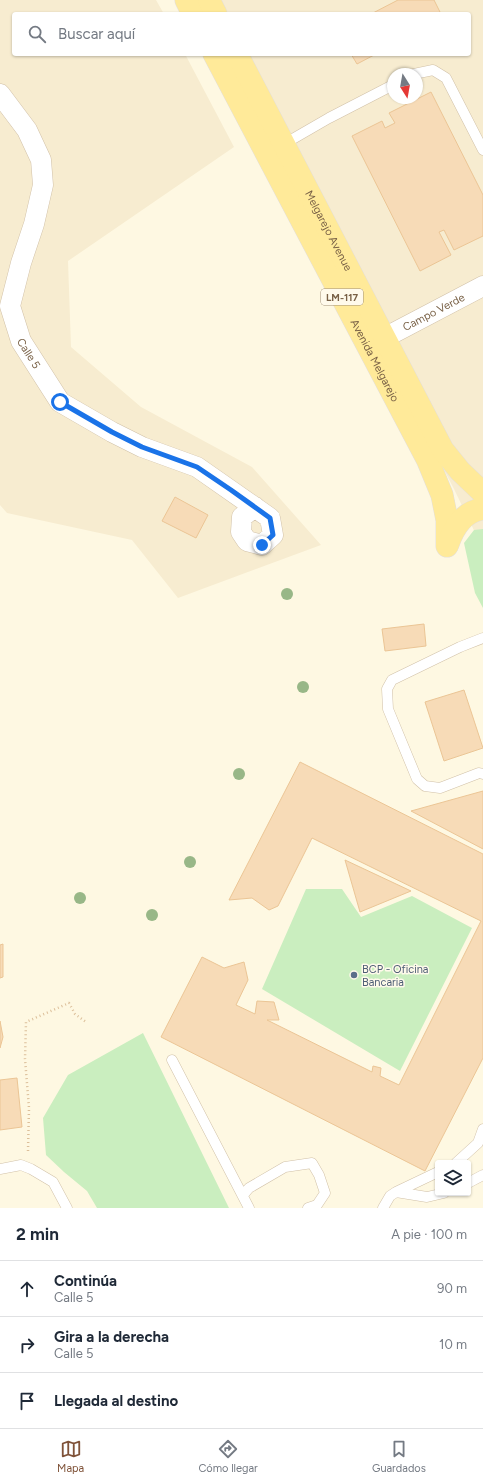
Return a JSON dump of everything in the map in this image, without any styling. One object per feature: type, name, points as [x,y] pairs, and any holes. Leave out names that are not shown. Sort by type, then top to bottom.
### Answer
[{"type":"main road","points":[[186,0],[192,12]]},
{"type":"main road","points":[[209,0],[215,12]]},
{"type":"main road","name":"Avenida Melgarejo","points":[[215,56],[428,461],[442,495],[447,520],[448,546],[453,530],[463,518],[483,509]]},
{"type":"main road","name":"Melgarejo Avenue","points":[[238,56],[384,338]]},
{"type":"main road","name":"Avenida Melgarejo","points":[[384,338],[443,450],[460,471],[483,493]]},
{"type":"street","name":"Calle 5","points":[[0,94],[27,130],[41,160],[43,185],[34,224],[21,263],[10,306],[21,340],[60,402],[112,432],[142,447],[197,467],[255,507]]},
{"type":"street","name":"Campo Verde","points":[[384,338],[483,286]]},
{"type":"lane","points":[[423,72],[433,70],[446,78],[483,150]]},
{"type":"lane","points":[[284,144],[329,118],[387,88]]},
{"type":"lane","points":[[483,638],[460,647],[392,680],[387,689],[388,709],[417,779],[425,786],[440,788],[479,773],[483,774]]},
{"type":"lane","points":[[172,1060],[249,1208]]},
{"type":"lane","points":[[459,1160],[478,1142],[483,1129]]},
{"type":"lane","points":[[243,1195],[249,1188],[285,1167],[312,1163],[319,1175],[325,1194],[317,1205],[308,1208]]},
{"type":"lane","points":[[0,1169],[21,1165],[31,1169],[53,1182],[67,1208]]},
{"type":"lane","points":[[383,1208],[390,1196],[396,1192],[435,1173]]},
{"type":"lane","points":[[471,1181],[483,1175]]},
{"type":"lane","points":[[396,1192],[427,1197],[435,1195]]},
{"type":"path","points":[[28,1151],[29,1108],[25,1059],[26,1022],[68,1003],[74,1014],[86,1022]]},
{"type":"shaded area","points":[[0,0],[156,0],[163,12],[12,12],[12,56],[186,56],[234,147],[68,261],[71,347],[141,407],[252,467],[321,545],[178,598],[132,540],[7,513],[0,505]]},
{"type":"shaded area","points":[[199,0],[483,0],[483,549],[454,489],[228,56],[471,56],[471,12],[205,12]]},
{"type":"green space","points":[[483,529],[483,608],[475,593],[464,543],[474,530]]},
{"type":"green space","points":[[306,889],[342,889],[361,917],[412,896],[472,928],[400,1071],[262,989]]},
{"type":"green space","points":[[143,1033],[229,1208],[97,1208],[87,1191],[46,1155],[43,1118],[68,1075]]},
{"type":"building","points":[[398,0],[434,0],[440,12],[375,12]]},
{"type":"building","points":[[352,56],[372,56],[357,64]]},
{"type":"building","points":[[431,92],[483,195],[483,236],[454,250],[444,230],[439,232],[451,255],[420,271],[352,136],[382,121],[385,128],[395,123],[389,113],[407,104],[423,104],[423,96]]},
{"type":"building","points":[[175,497],[208,515],[196,538],[162,521]]},
{"type":"building","points":[[424,624],[426,646],[385,651],[382,629]]},
{"type":"building","points":[[464,690],[483,748],[444,761],[425,702]]},
{"type":"building","points":[[300,762],[483,854],[483,1058],[425,1171],[161,1037],[202,957],[224,968],[244,962],[248,980],[236,1005],[255,1014],[257,1001],[274,1002],[279,1020],[267,1020],[372,1072],[373,1066],[381,1068],[380,1076],[399,1085],[481,921],[312,838],[278,906],[269,910],[252,898],[229,900]]},
{"type":"building","points":[[483,791],[483,849],[411,811]]},
{"type":"building","points":[[345,860],[411,891],[360,912]]},
{"type":"building","points":[[3,944],[3,977],[0,978],[0,945]]},
{"type":"building","points":[[0,1021],[3,1037],[0,1048]]},
{"type":"building","points":[[17,1078],[22,1127],[0,1130],[0,1080]]},
{"type":"place","name":"BCP - Oficina Bancaria","points":[[354,975]]},
{"type":"route","points":[[60,402],[112,432],[142,447],[197,467],[231,490],[270,518],[273,535],[262,545]]}]
